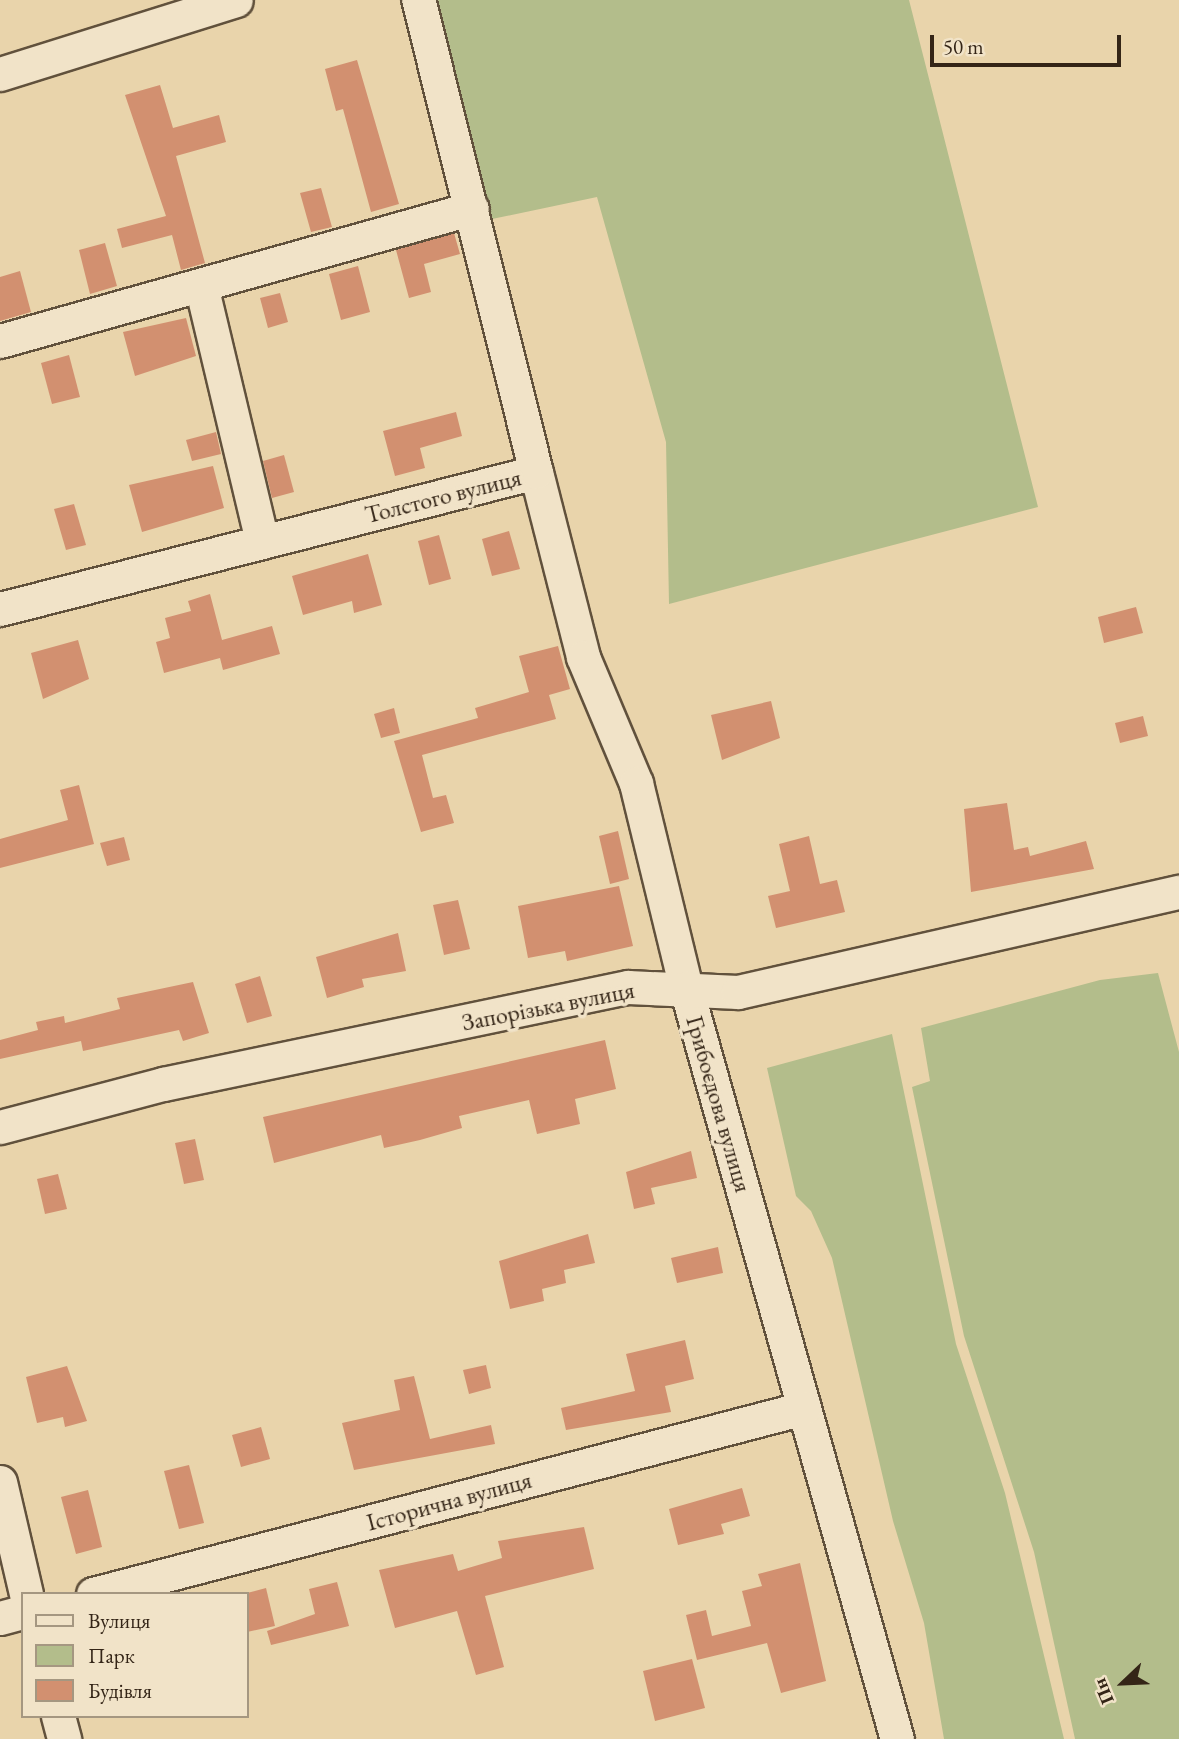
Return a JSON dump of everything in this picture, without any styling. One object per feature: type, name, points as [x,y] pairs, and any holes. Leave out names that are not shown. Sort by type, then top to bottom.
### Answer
[{"type":"street","points":[[0,74],[236,0]]},
{"type":"street","name":"Толстого вулиця","points":[[0,609],[536,472],[418,0]]},
{"type":"street","points":[[0,341],[472,208]]},
{"type":"street","points":[[201,285],[262,542]]},
{"type":"street","name":"Грибоєдова вулиця","points":[[536,472],[583,657],[636,783],[686,988],[897,1739]]},
{"type":"street","name":"Запорізька вулиця","points":[[0,1127],[163,1084],[628,987],[738,992],[1179,892]]},
{"type":"street","name":"Історична вулиця","points":[[101,1592],[804,1408]]},
{"type":"street","points":[[0,1482],[26,1592]]},
{"type":"street","points":[[0,1618],[21,1613]]},
{"type":"street","points":[[59,1718],[64,1739]]},
{"type":"green space","points":[[435,0],[909,0],[1038,507],[669,604],[666,442],[597,197],[492,219]]},
{"type":"green space","points":[[1158,973],[1179,1052],[1179,1739],[1075,1739],[1034,1552],[964,1336],[912,1087],[930,1081],[921,1028],[1100,980]]},
{"type":"green space","points":[[892,1034],[956,1344],[1005,1493],[1064,1739],[944,1739],[924,1623],[893,1521],[832,1258],[811,1211],[796,1196],[767,1068]]},
{"type":"building","points":[[357,60],[399,204],[371,212],[343,109],[336,111],[325,69]]},
{"type":"building","points":[[160,85],[173,128],[219,115],[226,142],[176,156],[205,263],[181,270],[172,235],[122,248],[117,229],[166,216],[125,95]]},
{"type":"building","points":[[321,188],[332,227],[311,232],[300,193]]},
{"type":"building","points":[[454,233],[460,254],[424,264],[431,292],[409,298],[396,250]]},
{"type":"building","points":[[105,243],[117,286],[90,294],[79,250]]},
{"type":"building","points":[[358,266],[370,312],[341,320],[329,274]]},
{"type":"building","points":[[20,271],[31,312],[0,321],[0,277]]},
{"type":"building","points":[[280,293],[288,322],[268,328],[260,298]]},
{"type":"building","points":[[186,318],[196,356],[135,376],[123,332]]},
{"type":"building","points":[[69,355],[80,397],[52,404],[41,363]]},
{"type":"building","points":[[456,412],[462,436],[420,448],[425,468],[395,476],[383,431]]},
{"type":"building","points":[[216,432],[221,454],[192,461],[186,440]]},
{"type":"building","points":[[284,455],[294,492],[272,498],[263,461]]},
{"type":"building","points":[[213,466],[224,508],[142,532],[129,485]]},
{"type":"building","points":[[74,504],[86,545],[66,550],[54,509]]},
{"type":"building","points":[[509,531],[520,569],[492,576],[482,539]]},
{"type":"building","points":[[439,535],[451,579],[429,585],[418,541]]},
{"type":"building","points":[[368,554],[382,605],[354,613],[352,601],[303,615],[292,576]]},
{"type":"building","points":[[210,594],[222,640],[272,626],[280,654],[223,670],[220,658],[164,673],[156,642],[170,638],[165,618],[191,611],[188,601]]},
{"type":"building","points":[[1136,607],[1143,633],[1104,643],[1098,617]]},
{"type":"building","points":[[78,640],[89,679],[43,699],[31,653]]},
{"type":"building","points":[[558,646],[570,689],[549,695],[556,719],[422,755],[433,798],[446,795],[454,823],[421,832],[394,741],[478,718],[475,708],[529,692],[519,656]]},
{"type":"building","points":[[771,701],[780,738],[722,760],[711,715]]},
{"type":"building","points":[[394,708],[400,733],[381,738],[374,714]]},
{"type":"building","points":[[1143,716],[1148,736],[1120,743],[1115,723]]},
{"type":"building","points":[[79,785],[94,844],[0,868],[0,839],[68,820],[60,790]]},
{"type":"building","points":[[1007,803],[1014,850],[1028,847],[1030,856],[1086,841],[1094,869],[971,892],[964,809]]},
{"type":"building","points":[[618,831],[629,879],[610,884],[599,836]]},
{"type":"building","points":[[809,836],[820,884],[837,880],[845,912],[776,928],[768,896],[790,891],[779,844]]},
{"type":"building","points":[[124,837],[130,860],[107,866],[100,843]]},
{"type":"building","points":[[619,886],[633,946],[567,961],[565,951],[528,958],[518,906]]},
{"type":"building","points":[[458,900],[470,949],[444,955],[433,905]]},
{"type":"building","points":[[398,933],[406,971],[362,979],[364,987],[327,998],[316,957]]},
{"type":"building","points":[[260,976],[272,1016],[247,1023],[235,984]]},
{"type":"building","points":[[193,982],[209,1033],[183,1041],[179,1030],[83,1051],[81,1041],[0,1059],[0,1040],[38,1030],[36,1022],[64,1016],[65,1023],[120,1009],[117,998]]},
{"type":"building","points":[[605,1040],[616,1089],[575,1099],[580,1124],[537,1134],[529,1100],[459,1116],[462,1128],[420,1140],[384,1148],[381,1135],[274,1163],[263,1117]]},
{"type":"building","points":[[195,1139],[204,1180],[184,1184],[175,1143]]},
{"type":"building","points":[[691,1151],[697,1178],[651,1188],[655,1204],[634,1209],[626,1172]]},
{"type":"building","points":[[58,1174],[67,1209],[45,1214],[37,1179]]},
{"type":"building","points":[[588,1234],[595,1263],[564,1270],[566,1283],[542,1289],[544,1301],[510,1309],[499,1261]]},
{"type":"building","points":[[718,1247],[723,1273],[677,1283],[671,1258]]},
{"type":"building","points":[[685,1340],[694,1379],[665,1386],[671,1412],[566,1430],[561,1408],[635,1391],[626,1354]]},
{"type":"building","points":[[486,1365],[491,1388],[469,1394],[463,1370]]},
{"type":"building","points":[[67,1366],[87,1421],[65,1427],[63,1417],[37,1423],[26,1377]]},
{"type":"building","points":[[414,1376],[430,1439],[491,1425],[495,1444],[354,1470],[342,1423],[400,1410],[394,1380]]},
{"type":"building","points":[[261,1427],[270,1459],[241,1467],[232,1435]]},
{"type":"building","points":[[189,1465],[204,1523],[179,1529],[164,1471]]},
{"type":"building","points":[[742,1488],[750,1516],[721,1524],[724,1534],[678,1545],[669,1509]]},
{"type":"building","points":[[88,1490],[102,1547],[76,1554],[61,1497]]},
{"type":"building","points":[[584,1527],[594,1569],[485,1596],[504,1667],[476,1675],[457,1611],[395,1628],[379,1570],[453,1554],[458,1571],[502,1558],[498,1541]]},
{"type":"building","points":[[800,1563],[826,1681],[781,1693],[767,1643],[697,1660],[686,1615],[706,1610],[712,1636],[751,1626],[742,1591],[762,1586],[758,1574]]},
{"type":"building","points":[[337,1582],[349,1626],[271,1645],[267,1631],[315,1614],[309,1589]]},
{"type":"building","points":[[266,1588],[275,1626],[248,1632],[248,1593]]},
{"type":"building","points":[[692,1659],[705,1708],[655,1721],[643,1671]]}]
